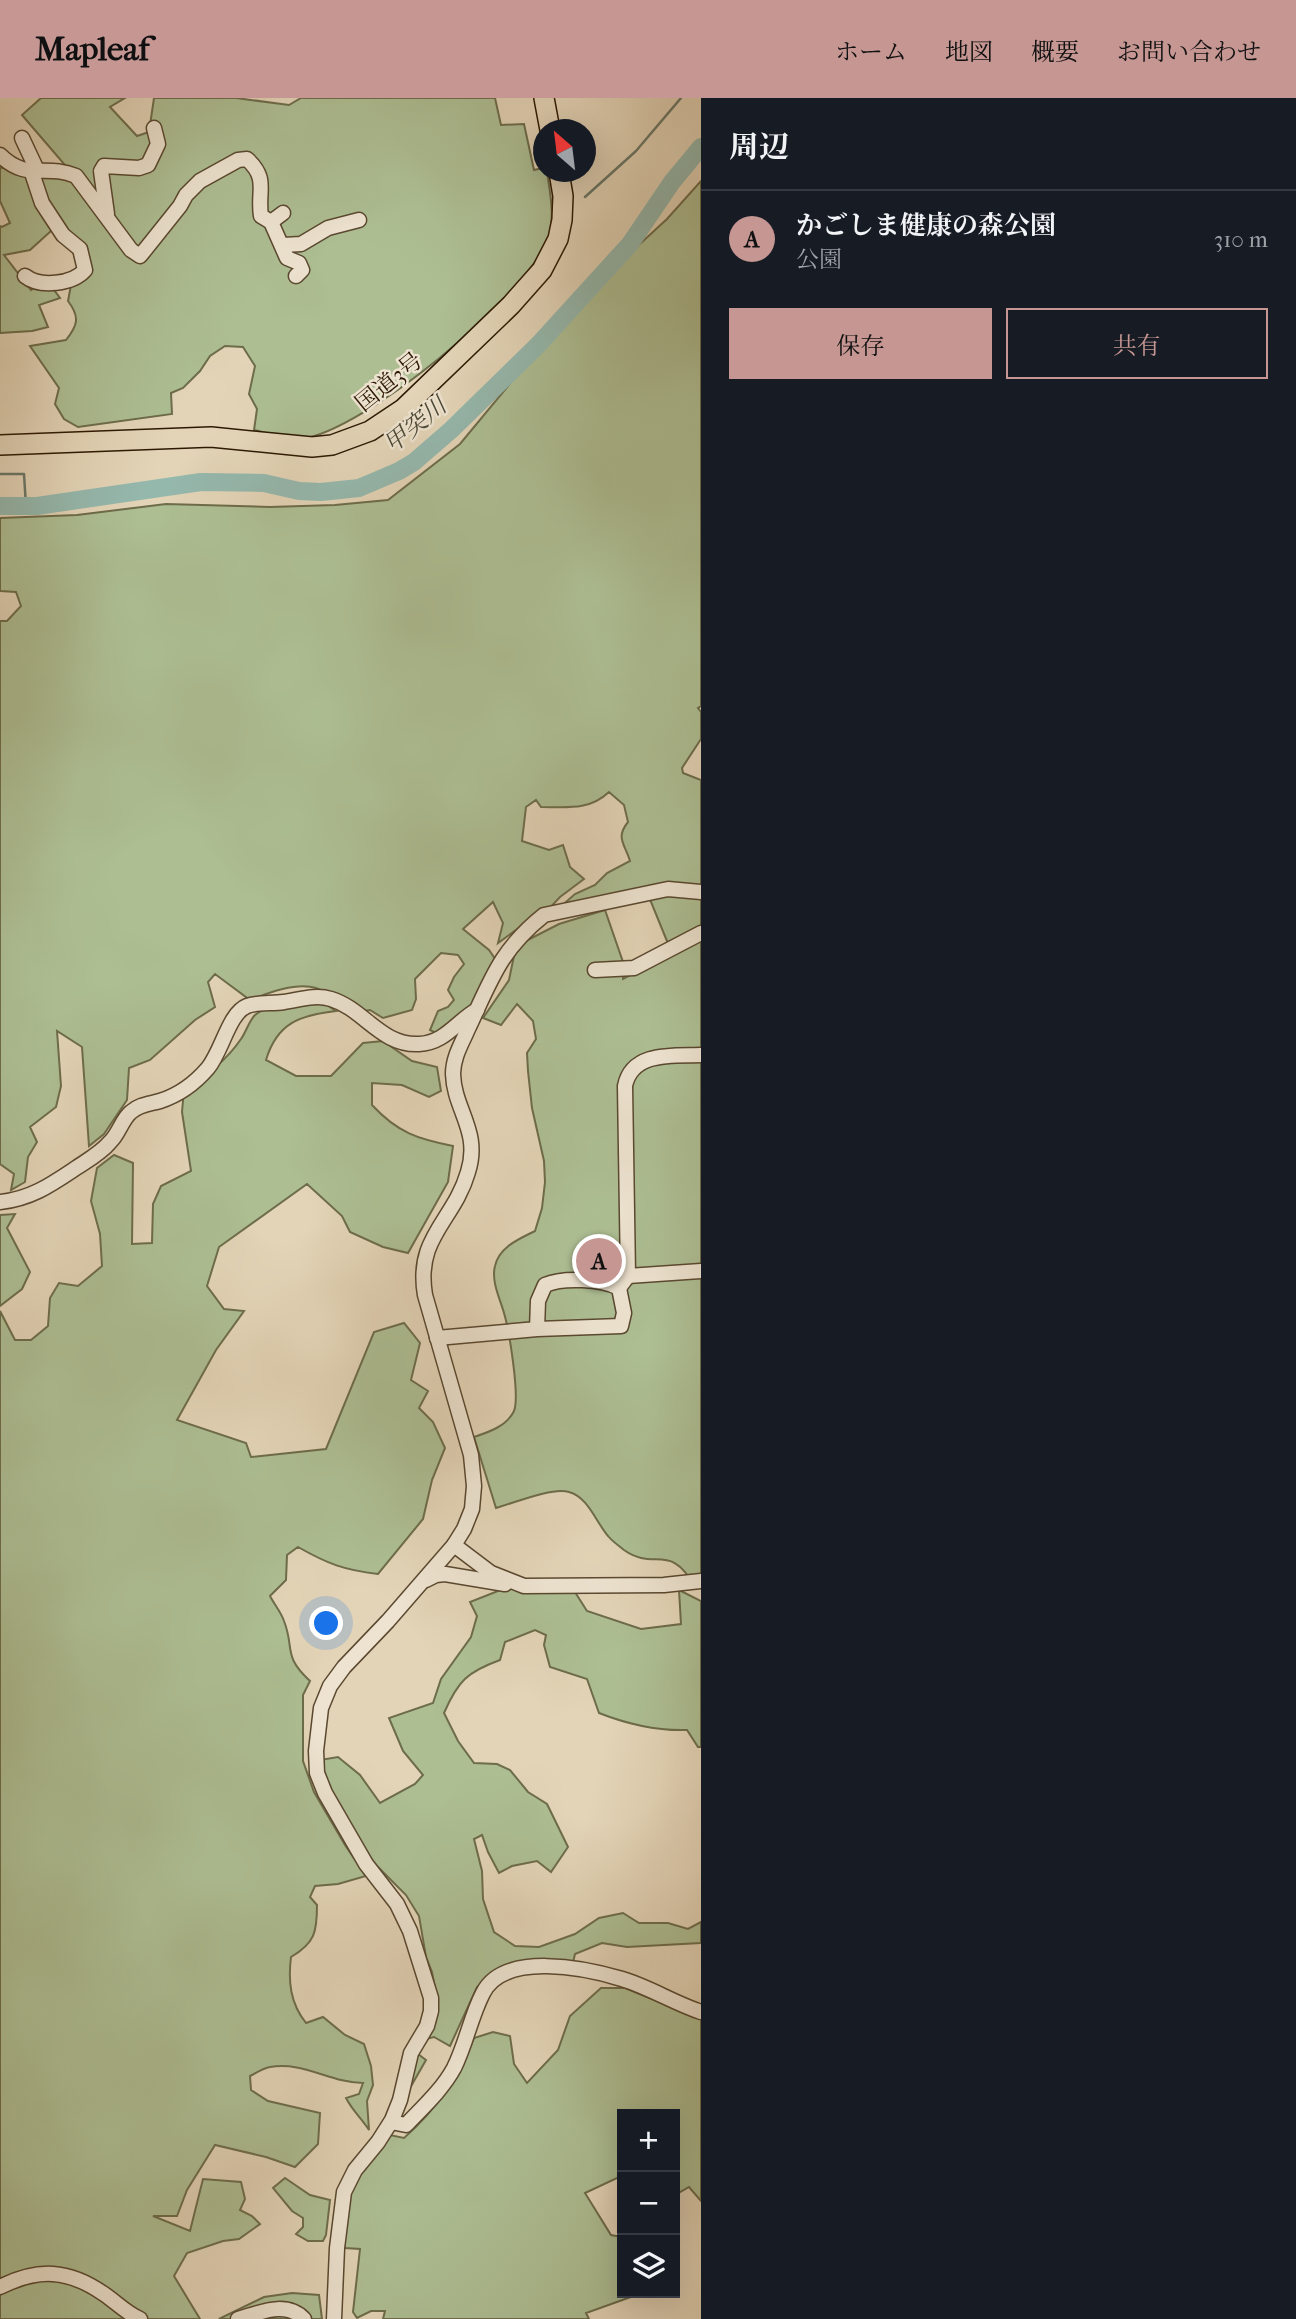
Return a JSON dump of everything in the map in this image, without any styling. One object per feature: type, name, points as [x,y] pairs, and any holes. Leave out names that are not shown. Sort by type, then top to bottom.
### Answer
[{"type":"highway","points":[[544,98],[548,119]]},
{"type":"highway","name":"国道3号","points":[[0,445],[211,437],[312,447],[332,445],[370,431],[404,409],[542,271],[551,257],[562,220],[561,182]]},
{"type":"street","points":[[107,216],[101,171],[104,166],[148,166],[158,144],[154,128]]},
{"type":"street","points":[[22,138],[42,203],[63,235],[80,250],[85,270],[80,276],[43,284],[32,282],[25,276]]},
{"type":"street","points":[[0,155],[10,166],[21,170],[64,171],[76,176],[131,250],[140,256],[186,195],[200,181],[238,160],[247,159],[258,168],[261,178],[261,216],[277,218],[287,258],[299,263],[302,270],[296,276]]},
{"type":"street","points":[[282,245],[301,244],[328,228],[359,220]]},
{"type":"street","points":[[334,2319],[337,2248],[344,2192],[355,2170],[391,2122],[400,2100],[411,2053],[430,2018],[431,1998],[415,1945],[397,1904],[366,1864],[320,1782],[316,1764],[317,1733],[325,1696],[336,1676],[425,1581],[454,1545],[472,1509],[474,1470],[425,1295],[422,1272],[428,1246],[469,1171],[472,1140],[453,1073],[456,1055],[487,983],[505,954],[529,927],[544,915],[668,889],[701,892]]},
{"type":"street","points":[[595,970],[635,968],[701,933]]},
{"type":"street","points":[[0,1202],[41,1192],[103,1150],[129,1113],[140,1106],[162,1101],[196,1081],[210,1066],[223,1045],[233,1017],[247,1006],[316,997],[329,998],[343,1004],[390,1039],[420,1044],[451,1033],[464,1017],[477,1010]]},
{"type":"street","points":[[437,1338],[537,1329],[621,1326],[624,1313],[625,1086],[628,1074],[636,1065],[656,1057],[701,1055]]},
{"type":"street","points":[[537,1329],[538,1301],[545,1285],[552,1282],[623,1282],[701,1272]]},
{"type":"street","points":[[454,1545],[491,1573],[524,1586]]},
{"type":"street","points":[[425,1581],[445,1574],[524,1586],[664,1585],[701,1581]]},
{"type":"street","points":[[391,2122],[406,2125],[434,2095],[453,2068],[484,1990],[495,1978],[509,1970],[547,1966],[603,1974],[637,1984],[701,2011]]},
{"type":"street","points":[[0,2287],[16,2280],[55,2273],[80,2280],[140,2319]]},
{"type":"street","points":[[238,2319],[277,2309],[289,2310],[304,2319]]},
{"type":"green space","points":[[41,98],[125,98],[110,107],[137,136],[149,132],[154,98],[236,98],[289,105],[301,98],[495,98],[501,125],[524,124],[533,165],[533,182],[548,182],[552,206],[550,233],[532,266],[475,327],[439,359],[400,388],[363,413],[329,431],[296,439],[254,430],[257,409],[249,394],[255,366],[243,347],[225,346],[210,356],[183,388],[171,393],[172,414],[78,427],[64,419],[55,404],[59,388],[30,346],[66,340],[76,321],[68,301],[71,285],[79,270],[78,251],[52,230],[30,250],[4,255],[31,290],[41,282],[48,282],[60,298],[39,305],[48,327],[0,333],[0,226],[10,223],[0,201],[0,168],[65,165],[22,115]]},
{"type":"green space","points":[[701,181],[701,706],[698,708],[701,712],[701,739],[682,768],[683,773],[701,780],[701,1586],[695,1587],[678,1565],[670,1561],[645,1559],[624,1550],[608,1536],[581,1499],[569,1492],[543,1494],[496,1508],[474,1437],[502,1424],[514,1411],[516,1392],[513,1363],[494,1272],[497,1259],[505,1249],[535,1231],[542,1208],[545,1182],[544,1161],[532,1108],[528,1071],[527,1053],[536,1039],[533,1021],[517,1004],[501,1025],[483,1018],[509,980],[516,946],[559,924],[605,910],[623,962],[623,979],[661,960],[669,946],[647,892],[559,908],[575,894],[595,885],[607,873],[630,861],[622,841],[622,832],[628,822],[624,805],[609,792],[593,802],[577,807],[541,807],[536,800],[526,807],[522,841],[549,850],[563,845],[570,867],[584,879],[560,897],[546,912],[498,943],[503,923],[493,902],[463,929],[489,950],[498,963],[474,1004],[444,1037],[430,1030],[438,1011],[448,1007],[454,1000],[448,990],[464,964],[458,955],[441,953],[415,979],[416,999],[412,1010],[383,1018],[370,1010],[353,1013],[316,988],[300,986],[282,989],[250,1000],[215,974],[208,982],[215,1007],[195,1020],[150,1060],[129,1068],[127,1100],[104,1134],[89,1146],[82,1047],[57,1031],[61,1086],[56,1107],[30,1127],[37,1142],[28,1157],[25,1182],[11,1190],[14,1174],[0,1164],[0,621],[7,621],[21,606],[16,592],[0,591],[0,518],[77,515],[166,504],[270,507],[388,500],[460,444],[580,299],[667,219]]},
{"type":"green space","points":[[319,1000],[336,1011],[311,1015],[283,1029],[266,1060],[296,1076],[331,1076],[363,1043],[383,1041],[412,1061],[437,1067],[441,1091],[429,1097],[402,1085],[372,1083],[372,1105],[409,1133],[453,1146],[448,1182],[408,1253],[383,1247],[350,1232],[342,1216],[307,1184],[219,1247],[207,1286],[224,1309],[244,1311],[216,1350],[177,1420],[246,1443],[251,1457],[326,1449],[374,1332],[404,1323],[420,1343],[411,1380],[428,1391],[419,1408],[433,1422],[445,1448],[432,1480],[423,1519],[378,1574],[336,1565],[298,1547],[287,1555],[286,1580],[270,1596],[284,1621],[292,1658],[310,1681],[303,1695],[303,1761],[314,1792],[366,1876],[338,1884],[315,1886],[310,1897],[317,1905],[315,1930],[310,1942],[291,1957],[291,1992],[296,2008],[306,2023],[323,2017],[345,2035],[364,2044],[371,2066],[373,2085],[367,2101],[369,2130],[346,2098],[359,2094],[363,2083],[282,2066],[270,2067],[250,2076],[251,2090],[268,2101],[320,2113],[318,2144],[295,2167],[215,2145],[187,2190],[177,2216],[153,2216],[190,2231],[203,2179],[241,2182],[245,2199],[240,2210],[260,2224],[239,2239],[223,2241],[187,2253],[174,2276],[200,2319],[0,2319],[0,1311],[15,1340],[31,1340],[48,1326],[50,1298],[59,1283],[78,1286],[102,1266],[100,1234],[91,1201],[97,1168],[114,1155],[133,1163],[132,1244],[152,1243],[153,1204],[161,1186],[191,1171],[182,1112],[184,1090],[208,1074],[229,1054],[255,1015],[277,1005]]},
{"type":"green space","points":[[15,1214],[7,1228],[30,1272],[22,1289],[0,1306],[0,1215]]},
{"type":"green space","points":[[508,1587],[573,1589],[587,1611],[641,1629],[681,1624],[679,1590],[701,1601],[701,1747],[698,1747],[687,1730],[642,1726],[599,1713],[587,1679],[550,1667],[544,1645],[546,1635],[535,1630],[505,1642],[500,1660],[479,1669],[465,1679],[444,1713],[458,1741],[474,1763],[497,1764],[510,1770],[528,1792],[547,1804],[568,1847],[551,1872],[537,1861],[512,1866],[499,1873],[482,1835],[474,1839],[482,1871],[483,1899],[494,1932],[515,1946],[539,1947],[575,1934],[599,1918],[623,1913],[639,1923],[668,1923],[688,1929],[701,1922],[701,1943],[627,1947],[602,1943],[575,1954],[573,1963],[490,1976],[477,1987],[450,2046],[434,2037],[426,2039],[418,2054],[426,2060],[410,2088],[418,2030],[435,1988],[419,1916],[406,1895],[376,1865],[359,1842],[328,1790],[320,1760],[338,1757],[360,1775],[380,1803],[415,1784],[423,1775],[403,1751],[389,1718],[433,1703],[441,1679],[471,1637],[477,1616],[470,1602]]},
{"type":"green space","points":[[601,1988],[625,1988],[701,2019],[701,2201],[689,2187],[680,2192],[680,2109],[617,2109],[617,2178],[585,2193],[611,2235],[617,2236],[617,2298],[628,2298],[586,2313],[589,2319],[383,2319],[385,2311],[371,2311],[357,2318],[353,2312],[360,2249],[345,2248],[346,2203],[355,2178],[390,2135],[404,2138],[426,2116],[454,2079],[474,2038],[493,2032],[510,2036],[514,2064],[527,2083],[558,2050],[570,2016]]},
{"type":"green space","points":[[285,2178],[310,2195],[330,2200],[323,2241],[308,2241],[296,2234],[303,2227],[303,2218],[292,2211],[273,2188]]},
{"type":"green space","points":[[292,2293],[319,2295],[322,2319],[219,2319],[264,2297]]},
{"type":"waterway","points":[[585,197],[636,151],[681,98]]},
{"type":"waterway","name":"甲突川","points":[[0,506],[37,506],[201,482],[264,483],[299,491],[321,492],[359,488],[399,471],[414,462],[451,430],[538,345],[630,244],[672,182],[701,147]]},
{"type":"waterway","points":[[0,474],[24,474],[26,506]]},
{"type":"place","name":"かごしま健康の森公園","points":[[599,1261]]}]
